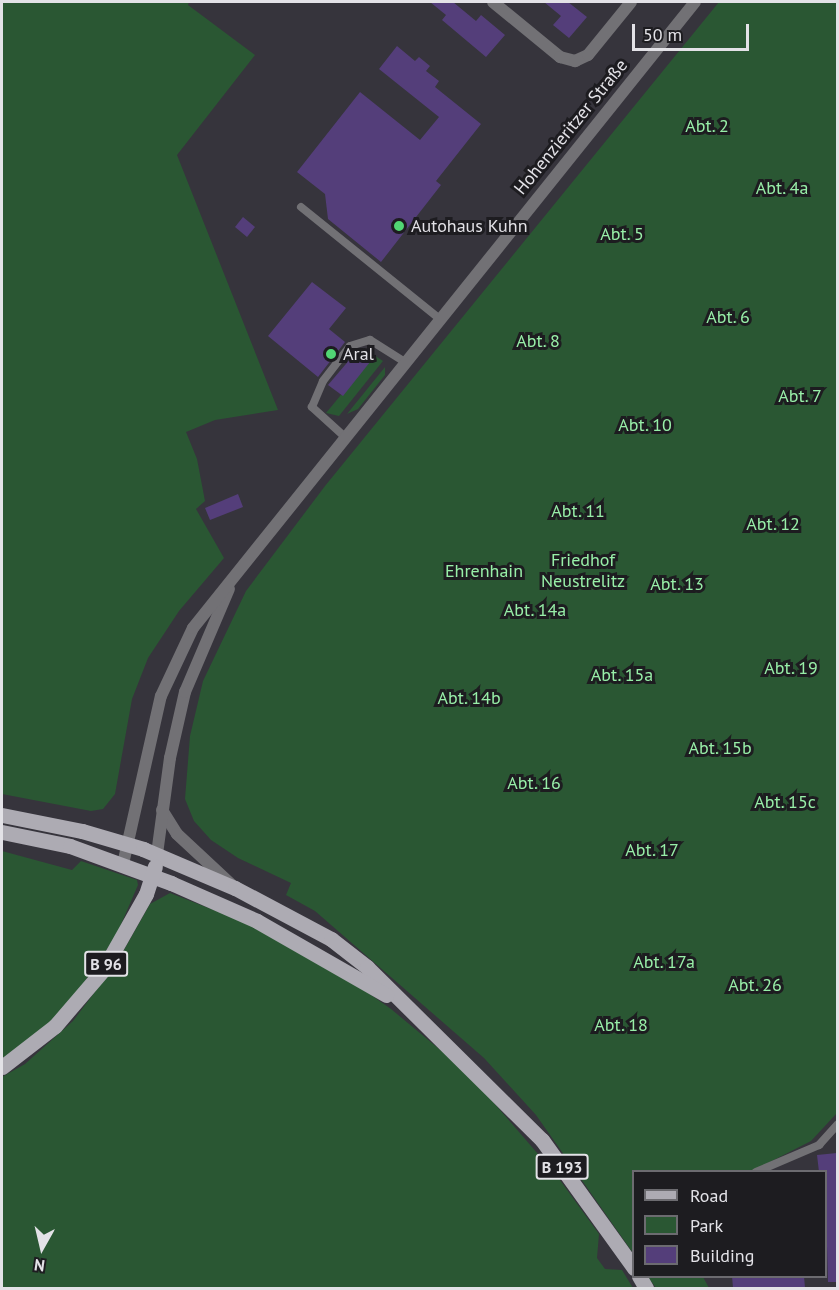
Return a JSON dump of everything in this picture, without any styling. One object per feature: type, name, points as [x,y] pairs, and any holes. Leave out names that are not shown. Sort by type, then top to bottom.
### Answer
[{"type":"main road","points":[[2,815],[128,843],[158,854],[153,876],[70,846],[2,832]]},
{"type":"main road","name":"B 193","points":[[158,854],[235,888],[331,939],[368,967],[542,1140],[632,1267]]},
{"type":"main road","name":"B 193","points":[[153,876],[257,921],[336,963],[414,1012]]},
{"type":"main road","name":"B 96","points":[[2,1067],[55,1026],[80,999],[116,948],[153,876]]},
{"type":"street","points":[[492,2],[560,57],[575,61],[588,55],[631,2]]},
{"type":"street","name":"Hohenzieritzer Straße","points":[[123,864],[151,733],[180,653],[213,598],[273,527],[695,2]]},
{"type":"street","name":"Hohenzieritzer Straße","points":[[158,854],[162,810],[185,692],[202,644],[224,596],[273,527]]},
{"type":"street","points":[[162,810],[177,834],[219,869],[235,888]]},
{"type":"lane","points":[[301,207],[440,319]]},
{"type":"lane","points":[[345,437],[312,407],[323,381],[350,346],[370,340],[405,362]]},
{"type":"lane","points":[[761,1170],[819,1145],[837,1124]]},
{"type":"green space","points":[[2,2],[189,2],[188,5],[255,55],[177,155],[278,410],[215,420],[186,432],[197,459],[205,501],[196,509],[224,558],[179,611],[148,658],[132,699],[115,794],[103,809],[91,811],[2,794]]},
{"type":"green space","name":"Friedhof Neustrelitz","points":[[719,2],[837,2],[837,1113],[811,1141],[754,1170],[632,1170],[632,1252],[536,1115],[484,1058],[315,911],[286,895],[291,883],[238,858],[211,840],[194,821],[185,799],[190,736],[203,681],[246,591],[325,486]]},
{"type":"green space","points":[[374,355],[383,361],[339,416],[326,413]]},
{"type":"green space","points":[[385,367],[385,375],[358,409],[347,414]]},
{"type":"green space","points":[[2,851],[72,870],[81,861],[137,880],[138,885],[116,936],[78,991],[53,1020],[2,1059]]},
{"type":"green space","points":[[170,893],[252,925],[344,976],[391,1009],[444,1053],[487,1095],[557,1176],[599,1234],[597,1258],[605,1269],[622,1270],[633,1288],[2,1288],[2,1077],[25,1064],[73,1021],[116,964],[150,904]]},
{"type":"green space","points":[[649,1278],[704,1278],[709,1288],[656,1288]]},
{"type":"building","points":[[430,2],[453,2],[476,21],[481,15],[505,35],[486,57],[442,20],[446,15]]},
{"type":"building","points":[[544,2],[568,2],[587,17],[569,38],[553,25],[561,16]]},
{"type":"building","points":[[397,46],[415,61],[419,57],[430,66],[426,71],[439,81],[435,87],[481,124],[436,181],[441,185],[381,262],[328,219],[325,194],[297,172],[360,92],[420,140],[439,117],[379,69]]},
{"type":"building","points":[[243,217],[255,227],[247,237],[235,227]]},
{"type":"building","points":[[312,282],[346,308],[329,329],[345,342],[318,377],[268,336]]},
{"type":"building","points":[[357,351],[370,362],[343,396],[328,385]]},
{"type":"building","points":[[238,494],[243,507],[210,520],[205,508]]},
{"type":"building","points":[[837,1153],[837,1282],[828,1282],[827,1170],[819,1170],[817,1155]]},
{"type":"building","points":[[732,1278],[804,1278],[805,1288],[733,1288]]},
{"type":"place","name":"Autohaus Kuhn","points":[[399,226]]},
{"type":"place","name":"Aral","points":[[331,354]]},
{"type":"park label","name":"Abt. 2","points":[[707,126]]},
{"type":"park label","name":"Abt. 4a","points":[[782,188]]},
{"type":"park label","name":"Abt. 5","points":[[622,234]]},
{"type":"park label","name":"Abt. 6","points":[[728,317]]},
{"type":"park label","name":"Abt. 8","points":[[538,341]]},
{"type":"park label","name":"Abt. 7","points":[[800,396]]},
{"type":"park label","name":"Abt. 10","points":[[645,425]]},
{"type":"park label","name":"Abt. 11","points":[[578,511]]},
{"type":"park label","name":"Abt. 12","points":[[773,524]]},
{"type":"park label","name":"Ehrenhain","points":[[484,571]]},
{"type":"park label","name":"Abt. 13","points":[[677,584]]},
{"type":"park label","name":"Abt. 14a","points":[[535,610]]},
{"type":"park label","name":"Abt. 19","points":[[791,668]]},
{"type":"park label","name":"Abt. 15a","points":[[622,675]]},
{"type":"park label","name":"Abt. 14b","points":[[469,698]]},
{"type":"park label","name":"Abt. 15b","points":[[720,748]]},
{"type":"park label","name":"Abt. 16","points":[[534,783]]},
{"type":"park label","name":"Abt. 15c","points":[[785,802]]},
{"type":"park label","name":"Abt. 17","points":[[652,850]]},
{"type":"park label","name":"Abt. 17a","points":[[664,962]]},
{"type":"park label","name":"Abt. 26","points":[[755,985]]},
{"type":"park label","name":"Abt. 18","points":[[621,1025]]}]
